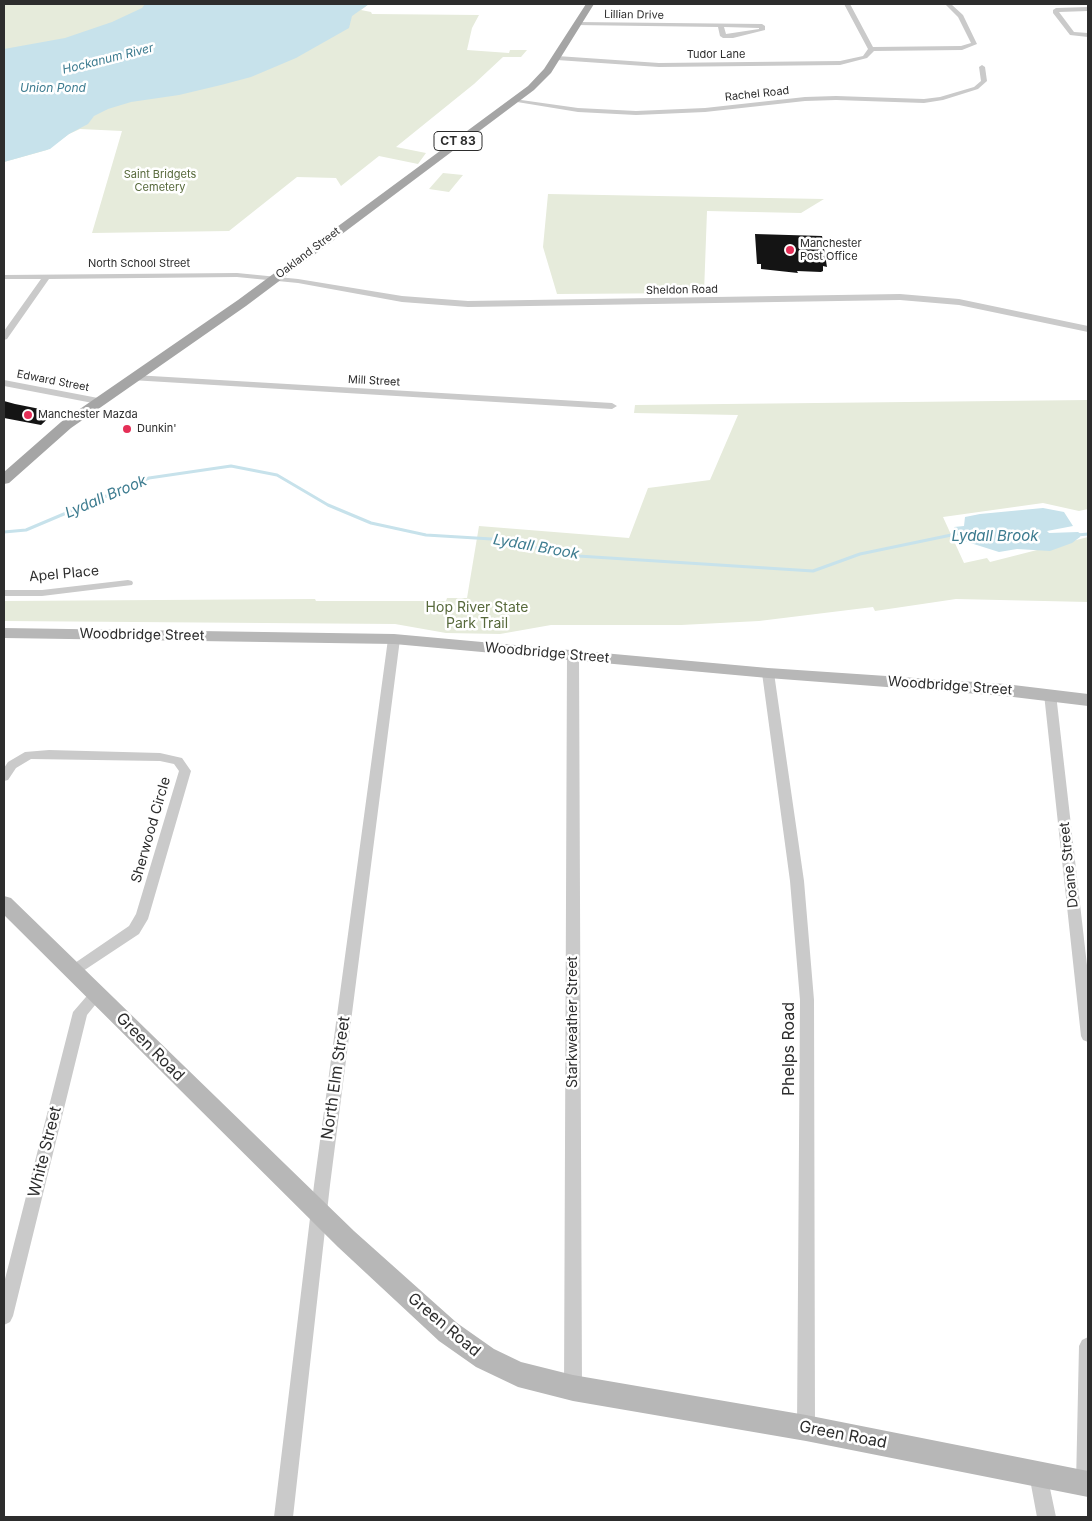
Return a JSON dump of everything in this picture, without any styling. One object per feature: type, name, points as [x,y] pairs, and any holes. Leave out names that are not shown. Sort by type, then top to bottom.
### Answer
[{"type":"main road","name":"Oakland Street","points":[[4,480],[45,442],[98,401],[242,303],[540,81],[557,58],[590,4]]},
{"type":"main road","name":"Woodbridge Street","points":[[4,633],[394,640],[768,673],[1050,694],[1088,700]]},
{"type":"main road","name":"Green Road","points":[[4,903],[320,1214],[448,1332],[485,1358],[518,1374],[574,1388],[806,1428],[1086,1484]]},
{"type":"street","points":[[847,4],[871,49]]},
{"type":"street","name":"Tudor Lane","points":[[557,58],[659,65],[840,63],[865,57],[870,53],[871,49],[962,48],[974,44],[961,16],[948,4]]},
{"type":"street","points":[[1088,9],[1056,10],[1056,13],[1072,34],[1088,35]]},
{"type":"street","name":"Lillian Drive","points":[[577,24],[762,26],[762,30],[734,36],[724,36],[721,26]]},
{"type":"street","name":"Rachel Road","points":[[514,101],[578,110],[636,112],[705,110],[812,99],[924,101],[941,99],[976,88],[984,81],[982,67]]},
{"type":"street","name":"North School Street","points":[[4,277],[237,275],[274,278]]},
{"type":"street","points":[[4,337],[47,276]]},
{"type":"street","name":"Sheldon Road","points":[[274,278],[402,300],[460,304],[869,297],[927,299],[990,308],[1088,329]]},
{"type":"street","name":"Mill Street","points":[[134,378],[612,406]]},
{"type":"street","name":"Edward Street","points":[[4,383],[98,401]]},
{"type":"street","name":"Apel Place","points":[[4,593],[42,593],[128,583]]},
{"type":"street","name":"North Elm Street","points":[[282,1517],[322,1185],[394,640]]},
{"type":"street","name":"Starkweather Street","points":[[573,656],[574,1388]]},
{"type":"street","name":"Phelps Road","points":[[768,673],[797,881],[807,1000],[806,1428]]},
{"type":"street","name":"Doane Street","points":[[1050,694],[1088,1036]]},
{"type":"street","name":"Sherwood Circle","points":[[4,777],[12,765],[29,755],[49,754],[160,757],[178,761],[185,771],[143,915],[134,930],[74,971]]},
{"type":"street","name":"White Street","points":[[4,1316],[80,1012],[97,994]]},
{"type":"street","points":[[1086,1484],[1088,1346]]},
{"type":"street","points":[[1038,1474],[1047,1517]]},
{"type":"green space","name":"Saint Bridgets Cemetery","points":[[4,4],[369,4],[361,10],[371,12],[372,14],[479,15],[472,28],[467,50],[509,53],[510,50],[527,50],[521,57],[503,57],[474,84],[396,147],[426,153],[418,164],[379,156],[341,186],[336,178],[297,177],[229,231],[92,233],[122,131],[80,129],[69,134],[47,150],[4,162]]},
{"type":"green space","points":[[443,173],[463,175],[449,192],[429,189]]},
{"type":"green space","points":[[548,194],[824,199],[801,213],[707,211],[704,293],[557,294],[543,247]]},
{"type":"green space","name":"Hop River State Park Trail","points":[[1088,400],[1088,509],[1079,511],[1043,503],[943,517],[964,563],[987,558],[990,562],[1088,537],[1088,602],[956,599],[875,611],[873,607],[759,621],[681,625],[551,625],[500,634],[446,633],[395,624],[4,621],[4,601],[315,599],[316,601],[446,601],[447,598],[467,598],[479,526],[629,538],[648,488],[710,480],[738,415],[634,413],[635,405]]},
{"type":"water","name":"Union Pond","points":[[145,4],[369,4],[352,16],[349,28],[296,58],[251,77],[179,95],[131,102],[108,109],[94,116],[88,124],[69,134],[50,149],[4,162],[4,49],[65,38],[112,22],[142,8]]},
{"type":"water","points":[[1043,508],[1064,512],[1073,526],[1047,531],[1049,533],[1078,532],[1081,534],[1080,537],[1072,543],[1050,551],[1017,549],[999,552],[961,540],[954,527],[964,526],[965,517]]},
{"type":"building","name":"Manchester Post Office","points":[[755,234],[822,236],[827,267],[823,266],[823,271],[821,272],[797,271],[798,273],[761,269],[761,264],[757,264]]},
{"type":"building","name":"Manchester Mazda","points":[[4,401],[55,412],[41,425],[4,418]]},
{"type":"waterway","name":"Lydall Brook","points":[[4,532],[26,530],[149,478],[231,466],[277,475],[328,505],[371,523],[426,535],[492,539],[578,556],[813,571],[860,554],[961,533]]},
{"type":"waterway","name":"Lydall Brook","points":[[1077,535],[1088,534]]},
{"type":"place","name":"Manchester Post Office","points":[[790,250]]},
{"type":"place","name":"Manchester Mazda","points":[[28,415]]},
{"type":"place","name":"Dunkin'","points":[[127,429]]},
{"type":"water label","name":"Hockanum River","points":[[108,59]]}]
